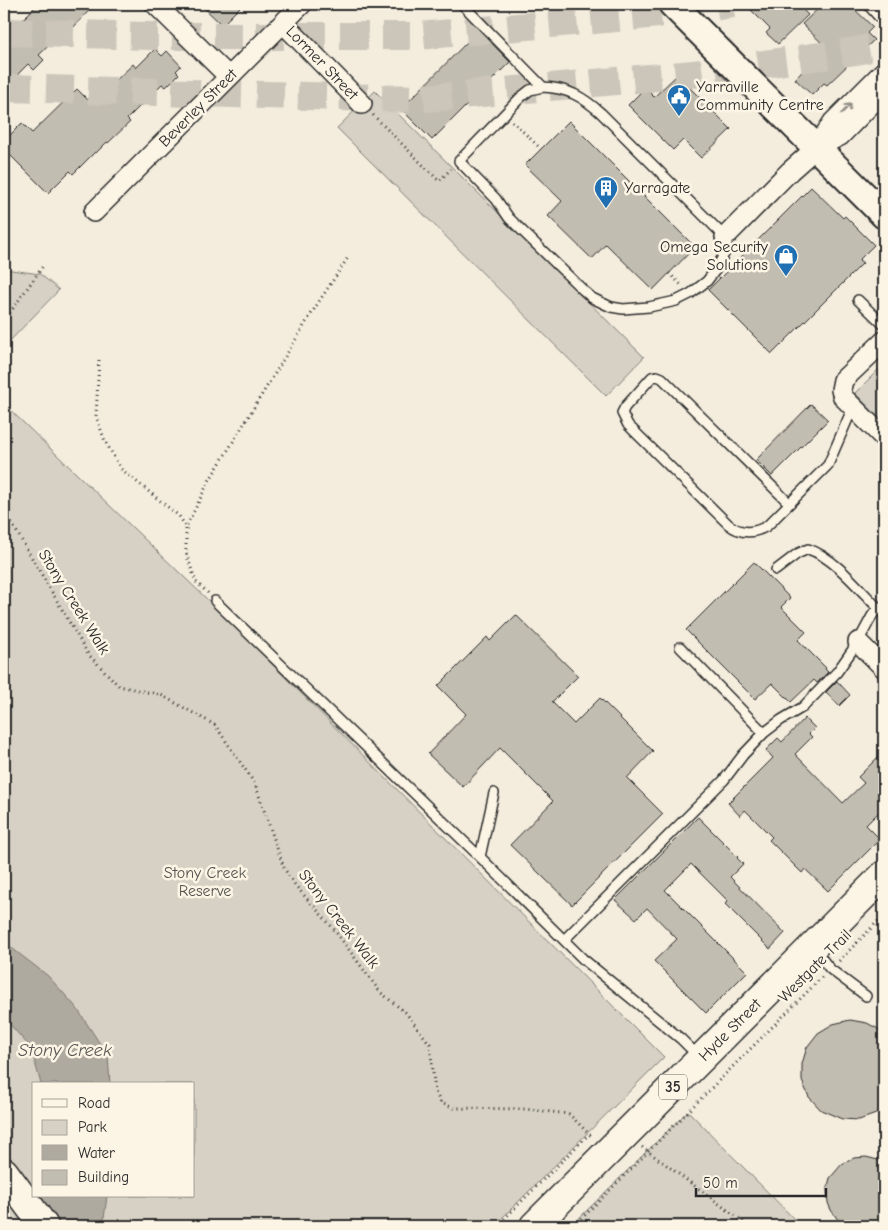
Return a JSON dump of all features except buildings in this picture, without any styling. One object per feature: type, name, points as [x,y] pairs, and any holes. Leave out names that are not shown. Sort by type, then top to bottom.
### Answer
[{"type":"main road","points":[[672,4],[884,215]]},
{"type":"main road","name":"Hyde Street","points":[[534,1226],[598,1143],[627,1133],[884,876]]},
{"type":"main road","points":[[4,1172],[44,1226]]},
{"type":"street","points":[[155,4],[229,77]]},
{"type":"street","name":"Beverley Street","points":[[94,212],[302,4]]},
{"type":"street","points":[[874,4],[884,14]]},
{"type":"street","name":"Lormer Street","points":[[283,23],[362,104]]},
{"type":"street","points":[[816,148],[833,122],[884,71]]},
{"type":"street","points":[[726,237],[790,171],[816,148],[840,136],[884,91]]},
{"type":"street","points":[[884,341],[843,380],[841,390],[843,397],[884,438]]},
{"type":"street","points":[[858,642],[884,668]]},
{"type":"lane","points":[[462,4],[543,87]]},
{"type":"lane","points":[[535,88],[564,89],[589,103],[726,237],[727,248],[717,268],[707,281],[690,294],[676,301],[656,306],[623,309],[592,298],[509,218],[496,199],[459,161],[505,114],[526,93],[535,88]]},
{"type":"lane","points":[[858,300],[884,325]]},
{"type":"lane","points":[[789,504],[662,378],[652,377],[625,407],[622,413],[628,425],[733,528],[746,532],[760,530],[767,526],[789,504],[828,465],[853,407]]},
{"type":"lane","points":[[564,940],[724,780],[743,755],[764,733],[803,707],[837,672],[858,642],[868,623],[881,607],[834,564],[816,552],[808,550],[803,552],[776,570]]},
{"type":"lane","points":[[216,601],[583,959],[681,1039],[701,1059]]},
{"type":"lane","points":[[680,647],[764,733]]},
{"type":"lane","points":[[480,857],[494,793]]},
{"type":"lane","points":[[813,947],[830,969],[866,996]]},
{"type":"path","points":[[362,104],[438,181],[459,161]]},
{"type":"path","points":[[505,114],[541,150]]},
{"type":"path","points":[[216,601],[196,582],[186,553],[186,527],[209,481],[349,256]]},
{"type":"path","points":[[4,321],[43,266]]},
{"type":"path","points":[[98,360],[96,416],[105,440],[121,470],[179,516],[186,527]]},
{"type":"path","name":"Stony Creek Walk","points":[[4,510],[88,654],[119,686],[161,695],[215,725],[255,784],[284,868],[295,885],[333,928],[380,992],[405,1012],[430,1044],[435,1092],[441,1103],[454,1108],[526,1109],[568,1114],[598,1143]]},
{"type":"path","name":"Westgate Trail","points":[[574,1226],[884,915]]},
{"type":"path","points":[[627,1133],[647,1152],[749,1226]]},
{"type":"path","points":[[497,1226],[598,1143]]},
{"type":"green space","points":[[375,91],[644,357],[606,396],[337,128]]},
{"type":"green space","points":[[4,269],[40,274],[59,290],[4,347]]},
{"type":"green space","points":[[884,364],[884,423],[855,393]]},
{"type":"green space","name":"Stony Creek Reserve","points":[[4,404],[209,601],[664,1057],[494,1226],[4,1226]]},
{"type":"green space","points":[[688,1111],[801,1226],[571,1226]]},
{"type":"water","name":"Stony Creek","points":[[4,942],[48,976],[76,1007],[108,1056],[110,1082],[40,1082],[31,1048],[4,1018]]},
{"type":"water","points":[[39,1198],[107,1198],[103,1226],[36,1226]]},
{"type":"tunnel","points":[[4,32],[152,36],[418,36],[671,13],[733,4]]},
{"type":"tunnel","points":[[4,88],[417,99],[693,74],[856,51],[884,45]]},
{"type":"place","name":"Yarraville Community Centre","points":[[679,117]]},
{"type":"place","name":"Yarragate","points":[[606,209]]},
{"type":"place","name":"Omega Security Solutions","points":[[786,277]]}]
